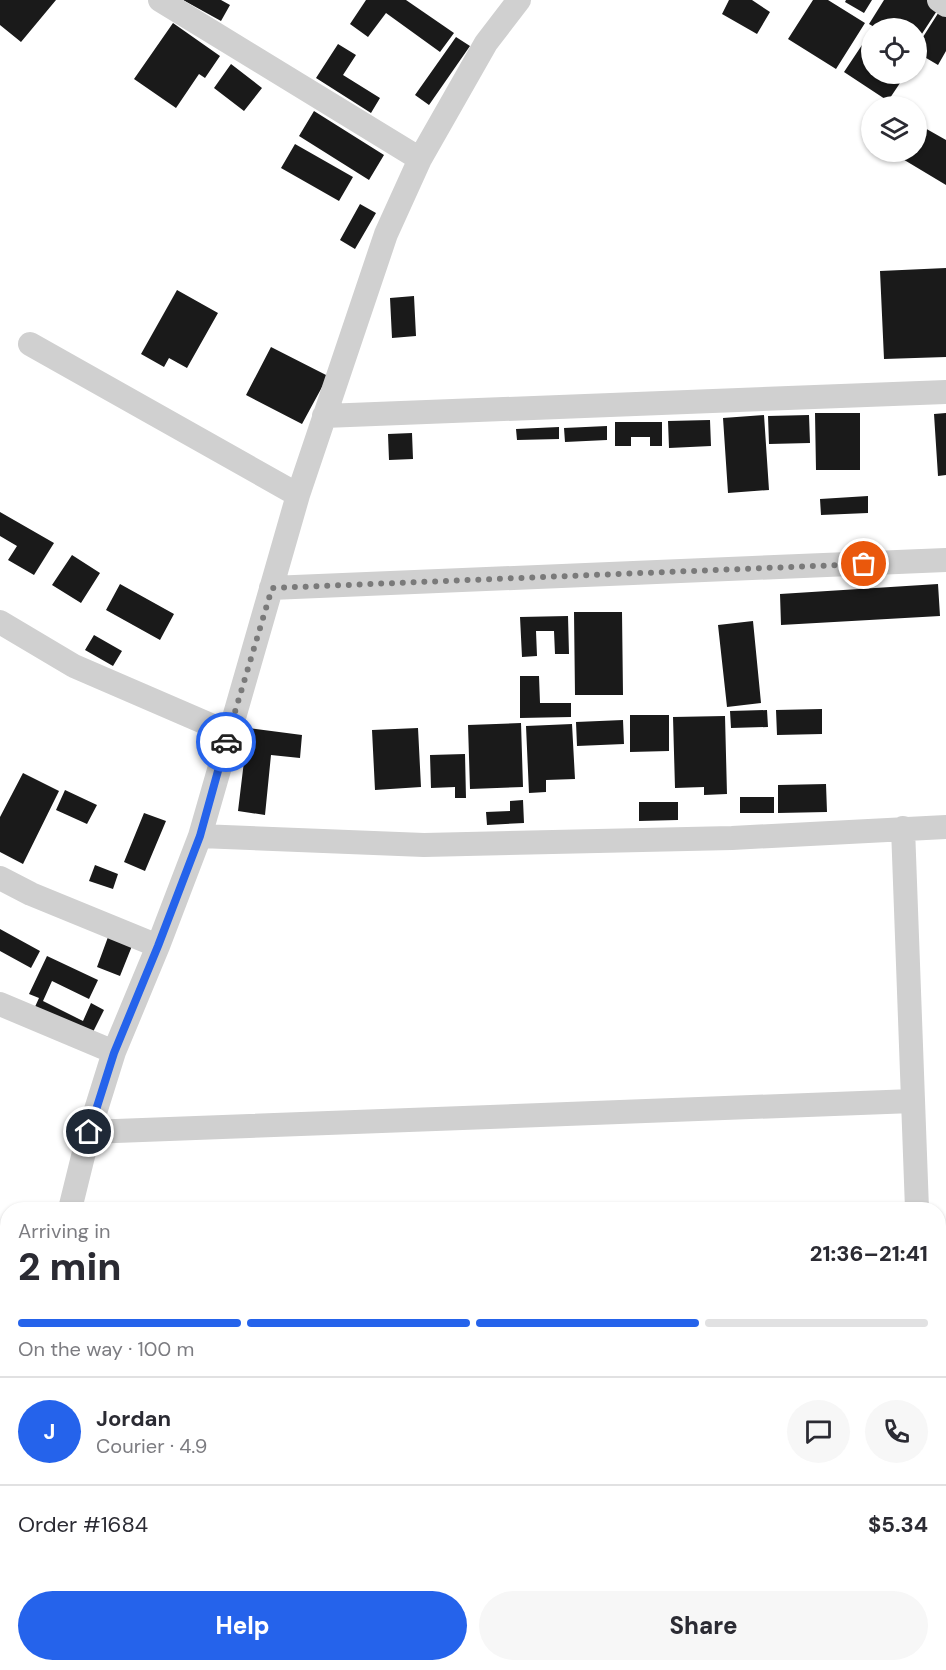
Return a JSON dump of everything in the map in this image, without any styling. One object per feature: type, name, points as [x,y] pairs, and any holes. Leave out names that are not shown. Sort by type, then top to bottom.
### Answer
[{"type":"street","points":[[160,0],[420,159]]},
{"type":"street","points":[[72,1202],[89,1132],[114,1053],[200,836],[298,495],[386,234],[420,159],[486,43],[519,0]]},
{"type":"street","points":[[939,0],[946,5]]},
{"type":"street","points":[[30,344],[298,495]]},
{"type":"street","points":[[324,416],[946,392]]},
{"type":"street","points":[[272,588],[946,560]]},
{"type":"street","points":[[0,622],[74,666],[229,734]]},
{"type":"street","points":[[200,836],[424,845],[732,838],[946,827]]},
{"type":"street","points":[[903,828],[917,1202]]},
{"type":"street","points":[[0,878],[31,894],[158,946]]},
{"type":"street","points":[[0,1004],[114,1053]]},
{"type":"street","points":[[89,1132],[913,1101]]},
{"type":"building","points":[[0,0],[56,0],[21,42],[0,25]]},
{"type":"building","points":[[183,0],[221,0],[230,5],[221,21]]},
{"type":"building","points":[[366,0],[406,0],[454,33],[440,52],[386,13],[368,37],[350,24]]},
{"type":"building","points":[[729,0],[752,0],[770,12],[757,34],[722,14]]},
{"type":"building","points":[[813,0],[828,0],[861,21],[861,29],[836,69],[788,39]]},
{"type":"building","points":[[846,0],[872,0],[864,13],[845,2]]},
{"type":"building","points":[[884,0],[937,0],[942,3],[927,26],[927,18],[873,18]]},
{"type":"building","points":[[942,7],[946,10],[946,51],[938,65],[927,58],[927,31]]},
{"type":"building","points":[[173,23],[220,56],[205,78],[199,74],[176,108],[134,79]]},
{"type":"building","points":[[456,37],[470,46],[429,105],[415,95]]},
{"type":"building","points":[[338,44],[356,55],[343,75],[380,98],[371,113],[316,78]]},
{"type":"building","points":[[861,46],[861,83],[844,72]]},
{"type":"building","points":[[231,64],[262,88],[244,111],[214,88]]},
{"type":"building","points":[[862,84],[899,84],[891,96],[880,96]]},
{"type":"building","points":[[314,111],[384,155],[369,180],[299,136]]},
{"type":"building","points":[[927,129],[946,140],[946,185],[908,162],[927,162]]},
{"type":"building","points":[[295,144],[353,177],[339,201],[281,168]]},
{"type":"building","points":[[360,204],[376,213],[355,249],[340,240]]},
{"type":"building","points":[[946,268],[946,357],[884,359],[880,271]]},
{"type":"building","points":[[177,290],[218,313],[187,368],[169,358],[164,367],[141,354]]},
{"type":"building","points":[[414,296],[416,336],[392,338],[390,298]]},
{"type":"building","points":[[271,347],[328,376],[302,424],[246,395]]},
{"type":"building","points":[[815,413],[860,413],[860,470],[816,470]]},
{"type":"building","points":[[946,413],[946,475],[938,476],[934,414]]},
{"type":"building","points":[[764,415],[769,490],[728,493],[723,418]]},
{"type":"building","points":[[809,415],[810,443],[769,444],[768,416]]},
{"type":"building","points":[[710,420],[711,446],[669,448],[668,421]]},
{"type":"building","points":[[615,422],[662,422],[662,446],[650,446],[650,437],[631,437],[631,446],[615,446]]},
{"type":"building","points":[[607,426],[607,440],[565,442],[564,428]]},
{"type":"building","points":[[559,427],[559,439],[517,440],[516,429]]},
{"type":"building","points":[[412,433],[413,459],[389,460],[388,434]]},
{"type":"building","points":[[868,496],[868,513],[821,515],[820,499]]},
{"type":"building","points":[[0,512],[54,543],[34,575],[8,560],[17,546],[0,536]]},
{"type":"building","points":[[72,555],[100,573],[81,603],[52,585]]},
{"type":"building","points":[[120,584],[174,614],[160,640],[106,610]]},
{"type":"building","points":[[938,584],[940,616],[781,625],[780,594]]},
{"type":"building","points":[[574,612],[622,612],[623,695],[575,695]]},
{"type":"building","points":[[568,616],[569,654],[555,654],[554,631],[536,631],[537,656],[522,657],[520,617]]},
{"type":"building","points":[[753,621],[761,703],[727,707],[718,625]]},
{"type":"building","points":[[94,635],[122,651],[113,666],[85,650]]},
{"type":"building","points":[[520,676],[539,676],[540,703],[571,703],[571,717],[520,718]]},
{"type":"building","points":[[822,709],[822,734],[777,735],[776,710]]},
{"type":"building","points":[[767,710],[768,727],[731,728],[730,711]]},
{"type":"building","points":[[630,715],[669,715],[669,751],[630,752]]},
{"type":"building","points":[[725,716],[727,794],[704,795],[704,787],[675,788],[673,717]]},
{"type":"building","points":[[623,720],[624,744],[577,746],[576,722]]},
{"type":"building","points":[[521,723],[523,787],[470,789],[468,725]]},
{"type":"building","points":[[572,724],[575,779],[546,780],[546,792],[529,793],[526,726]]},
{"type":"building","points":[[248,728],[302,735],[300,758],[271,755],[265,815],[238,811]]},
{"type":"building","points":[[418,728],[421,787],[375,790],[372,730]]},
{"type":"building","points":[[465,754],[466,798],[455,798],[455,787],[431,788],[430,755]]},
{"type":"building","points":[[23,773],[59,791],[23,864],[0,852],[0,817]]},
{"type":"building","points":[[826,784],[827,812],[778,813],[778,785]]},
{"type":"building","points":[[65,790],[97,805],[87,824],[56,810]]},
{"type":"building","points":[[740,797],[774,797],[774,813],[740,813]]},
{"type":"building","points":[[523,800],[524,823],[487,825],[486,812],[510,811],[510,801]]},
{"type":"building","points":[[639,802],[678,802],[678,820],[639,821]]},
{"type":"building","points":[[144,813],[166,821],[145,871],[124,862]]},
{"type":"building","points":[[95,865],[118,874],[113,889],[89,881]]},
{"type":"building","points":[[0,929],[40,951],[31,968],[0,951]]},
{"type":"building","points":[[108,937],[132,946],[120,976],[97,967]]},
{"type":"building","points":[[47,956],[98,980],[89,999],[52,981],[43,1001],[83,1021],[91,1003],[104,1010],[90,1038],[34,1009],[39,998],[29,994]]},
{"type":"way so far","points":[[226,742],[272,588],[864,564]]},
{"type":"route","points":[[89,1132],[114,1053],[200,836],[226,742]]}]
